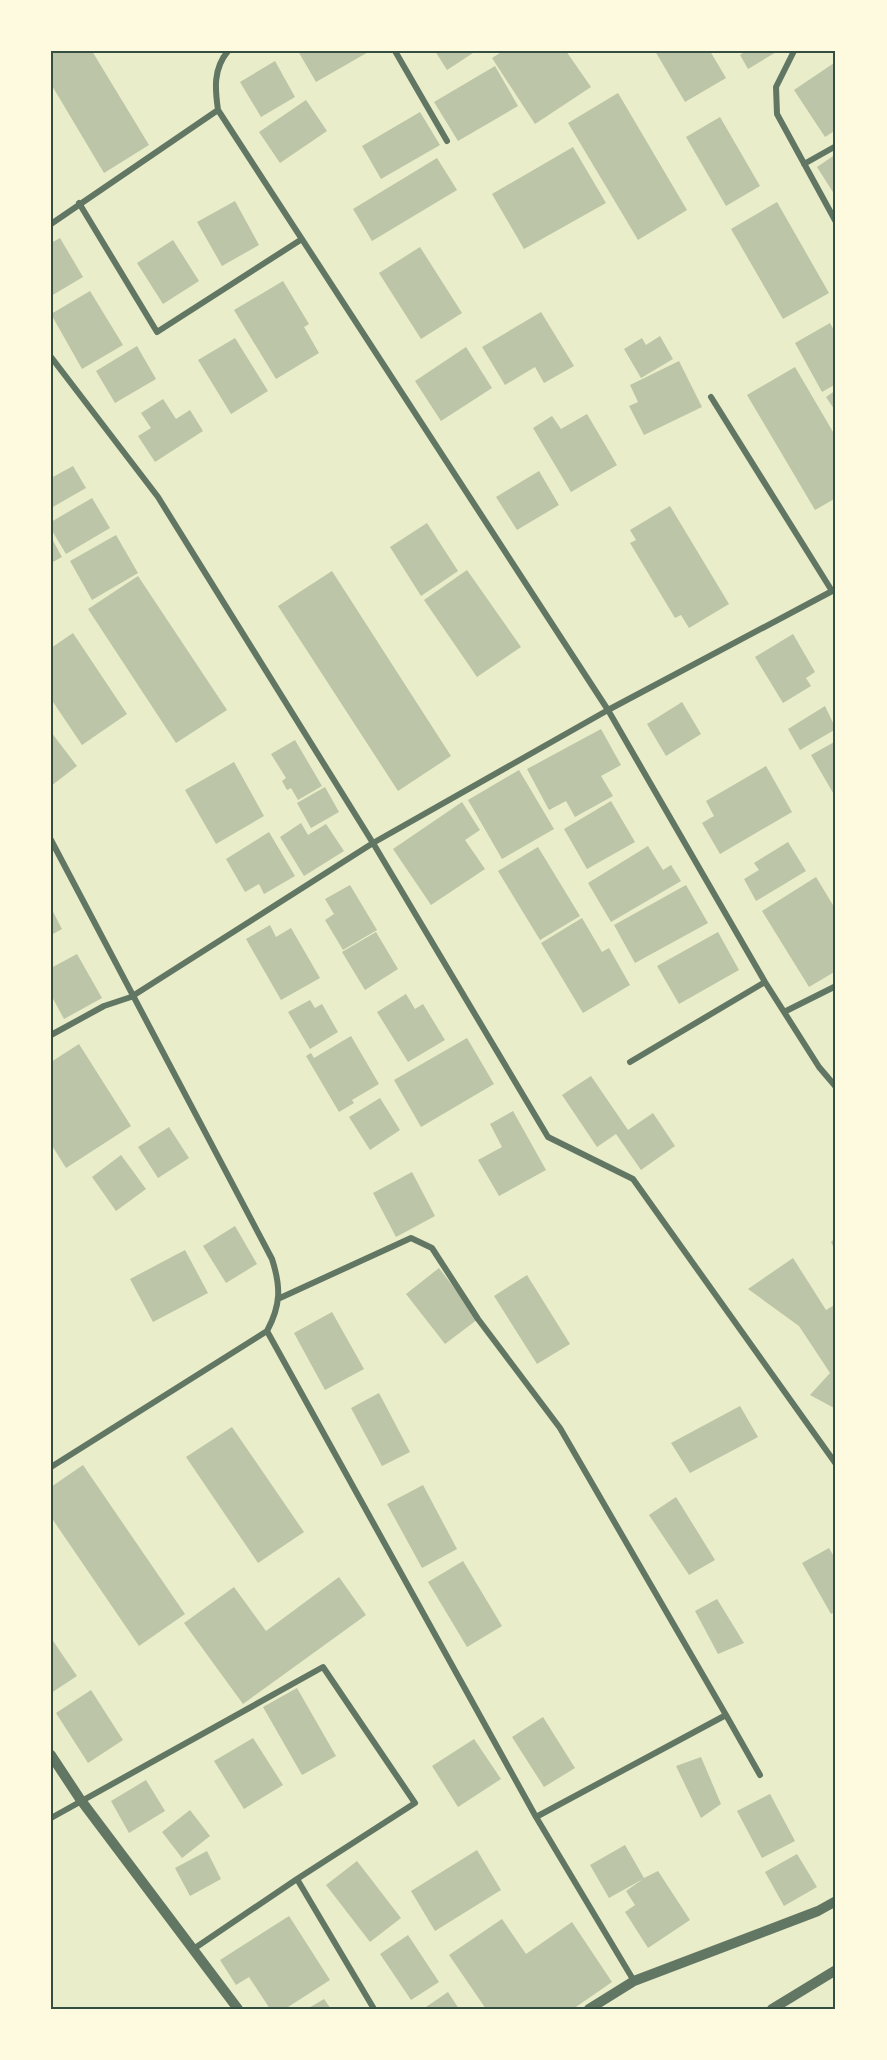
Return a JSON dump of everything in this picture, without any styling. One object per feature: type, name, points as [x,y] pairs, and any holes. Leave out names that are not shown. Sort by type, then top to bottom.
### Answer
[{"type":"street","points":[[228,51],[221,59],[214,85],[218,110],[608,710],[765,982],[836,1087]]},
{"type":"street","points":[[395,51],[447,141]]},
{"type":"street","points":[[794,51],[776,87],[777,114],[836,222]]},
{"type":"street","points":[[51,224],[218,110]]},
{"type":"street","points":[[804,164],[836,146]]},
{"type":"street","points":[[79,203],[157,332],[302,239]]},
{"type":"street","points":[[51,357],[158,497],[373,843],[548,1137],[633,1179],[836,1464]]},
{"type":"street","points":[[51,1035],[104,1006],[131,997],[373,843],[608,710],[834,590],[711,398]]},
{"type":"street","points":[[51,840],[131,997],[272,1259],[279,1281],[280,1298],[276,1315],[267,1331],[51,1467]]},
{"type":"street","points":[[630,1062],[765,982]]},
{"type":"street","points":[[784,1012],[836,986]]},
{"type":"street","points":[[280,1298],[411,1238],[432,1248],[478,1318],[560,1428],[760,1775]]},
{"type":"street","points":[[267,1331],[536,1817],[634,1981]]},
{"type":"street","points":[[51,1818],[80,1799],[203,1735],[323,1667],[414,1803],[192,1950]]},
{"type":"street","points":[[536,1817],[726,1715]]},
{"type":"street","points":[[51,1755],[80,1799],[238,2009]]},
{"type":"street","points":[[297,1879],[374,2009]]},
{"type":"street","points":[[589,2009],[634,1981],[818,1911],[836,1901]]},
{"type":"street","points":[[772,2009],[836,1970]]},
{"type":"building","points":[[51,51],[92,51],[149,145],[104,173],[51,84]]},
{"type":"building","points":[[298,51],[370,51],[316,82]]},
{"type":"building","points":[[435,51],[476,51],[447,70]]},
{"type":"building","points":[[503,51],[566,51],[591,87],[535,124],[492,58]]},
{"type":"building","points":[[655,51],[710,51],[726,78],[685,102]]},
{"type":"building","points":[[746,51],[778,51],[748,69],[740,55]]},
{"type":"building","points":[[275,61],[295,97],[261,117],[240,82]]},
{"type":"building","points":[[834,63],[836,130],[825,137],[794,90]]},
{"type":"building","points":[[495,66],[518,106],[458,141],[434,102]]},
{"type":"building","points":[[618,93],[687,210],[638,240],[568,123]]},
{"type":"building","points":[[306,100],[327,131],[280,163],[259,132]]},
{"type":"building","points":[[420,112],[440,145],[381,179],[362,146]]},
{"type":"building","points":[[720,117],[760,186],[726,206],[686,137]]},
{"type":"building","points":[[573,147],[606,203],[524,249],[492,194]]},
{"type":"building","points":[[836,154],[836,197],[817,167]]},
{"type":"building","points":[[437,158],[457,190],[372,241],[353,209]]},
{"type":"building","points":[[235,201],[259,245],[222,266],[197,222]]},
{"type":"building","points":[[777,202],[829,293],[783,319],[731,229]]},
{"type":"building","points":[[60,238],[83,277],[51,296],[51,243]]},
{"type":"building","points":[[173,240],[199,281],[163,304],[137,263]]},
{"type":"building","points":[[420,247],[462,313],[421,339],[379,273]]},
{"type":"building","points":[[283,281],[309,324],[304,327],[319,353],[276,379],[234,310]]},
{"type":"building","points":[[90,291],[123,345],[82,369],[51,314]]},
{"type":"building","points":[[541,312],[574,366],[544,383],[535,367],[505,385],[482,347]]},
{"type":"building","points":[[830,323],[836,334],[836,384],[822,392],[795,343]]},
{"type":"building","points":[[660,336],[673,359],[641,378],[624,349],[642,338],[646,345]]},
{"type":"building","points":[[235,338],[268,391],[231,414],[198,360]]},
{"type":"building","points":[[137,346],[156,379],[115,403],[96,371]]},
{"type":"building","points":[[466,347],[492,388],[441,421],[415,381]]},
{"type":"building","points":[[679,361],[702,407],[644,435],[629,406],[638,402],[630,385]]},
{"type":"building","points":[[795,367],[836,437],[836,498],[815,510],[747,395]]},
{"type":"building","points":[[836,390],[836,412],[826,397]]},
{"type":"building","points":[[163,399],[176,419],[190,410],[203,431],[155,462],[138,436],[151,428],[141,413]]},
{"type":"building","points":[[587,414],[617,465],[571,492],[533,428],[552,416],[561,429]]},
{"type":"building","points":[[73,466],[86,488],[51,508],[51,478]]},
{"type":"building","points":[[539,471],[559,505],[517,530],[496,497]]},
{"type":"building","points":[[92,498],[110,528],[66,554],[51,529],[51,522]]},
{"type":"building","points":[[670,506],[729,604],[689,628],[681,615],[675,618],[630,543],[636,540],[630,530]]},
{"type":"building","points":[[427,523],[458,571],[421,596],[390,547]]},
{"type":"building","points":[[116,535],[138,573],[92,600],[70,561]]},
{"type":"building","points":[[51,537],[62,557],[51,563]]},
{"type":"building","points":[[467,570],[521,647],[477,677],[424,600]]},
{"type":"building","points":[[332,571],[451,756],[398,791],[278,606]]},
{"type":"building","points":[[138,576],[227,710],[176,743],[88,609]]},
{"type":"building","points":[[73,633],[127,714],[82,745],[51,699],[51,648]]},
{"type":"building","points":[[793,634],[815,672],[806,678],[811,686],[783,703],[755,657]]},
{"type":"building","points":[[682,702],[701,734],[666,756],[647,724]]},
{"type":"building","points":[[825,706],[836,729],[800,750],[788,729]]},
{"type":"building","points":[[601,729],[621,765],[601,776],[613,796],[575,817],[566,801],[549,810],[527,769]]},
{"type":"building","points":[[51,732],[77,766],[51,786]]},
{"type":"building","points":[[295,740],[322,786],[298,800],[291,788],[287,790],[282,781],[286,778],[271,754]]},
{"type":"building","points":[[836,741],[836,798],[811,755]]},
{"type":"building","points":[[234,762],[264,816],[216,844],[185,790]]},
{"type":"building","points":[[766,766],[792,812],[720,854],[702,823],[714,816],[706,801]]},
{"type":"building","points":[[519,770],[554,829],[502,859],[468,800]]},
{"type":"building","points":[[325,787],[339,812],[311,828],[297,803]]},
{"type":"building","points":[[611,801],[635,842],[587,869],[564,829]]},
{"type":"building","points":[[462,802],[480,830],[465,840],[485,869],[431,905],[393,849]]},
{"type":"building","points":[[301,823],[308,835],[326,824],[344,851],[304,876],[280,837]]},
{"type":"building","points":[[269,832],[295,876],[264,894],[259,884],[245,892],[226,859]]},
{"type":"building","points":[[788,842],[806,871],[756,901],[744,879],[759,870],[754,863]]},
{"type":"building","points":[[648,846],[663,870],[671,865],[681,881],[611,922],[588,883]]},
{"type":"building","points":[[538,847],[580,916],[540,940],[498,871]]},
{"type":"building","points":[[816,877],[836,910],[836,971],[809,987],[762,911]]},
{"type":"building","points":[[350,885],[377,930],[343,950],[325,920],[334,914],[325,899]]},
{"type":"building","points":[[686,885],[708,923],[635,963],[614,925]]},
{"type":"building","points":[[51,908],[62,929],[51,935]]},
{"type":"building","points":[[582,918],[602,952],[609,948],[630,985],[583,1013],[541,943]]},
{"type":"building","points":[[270,925],[276,937],[291,928],[320,978],[281,1000],[246,939]]},
{"type":"building","points":[[376,932],[398,969],[365,990],[342,952]]},
{"type":"building","points":[[718,932],[739,970],[679,1004],[657,966]]},
{"type":"building","points":[[77,954],[102,998],[64,1019],[51,995],[51,968]]},
{"type":"building","points":[[406,994],[415,1009],[423,1004],[445,1040],[408,1062],[377,1012]]},
{"type":"building","points":[[310,1000],[315,1008],[322,1004],[338,1032],[310,1049],[288,1012]]},
{"type":"building","points":[[351,1036],[379,1084],[352,1100],[354,1103],[339,1112],[306,1056],[311,1053],[314,1058]]},
{"type":"building","points":[[467,1038],[494,1084],[421,1127],[394,1080]]},
{"type":"building","points":[[79,1044],[131,1126],[66,1168],[51,1144],[51,1062]]},
{"type":"building","points":[[591,1076],[628,1130],[653,1113],[675,1146],[641,1170],[616,1134],[597,1147],[562,1095]]},
{"type":"building","points":[[380,1098],[400,1130],[370,1150],[349,1117]]},
{"type":"building","points":[[513,1111],[546,1170],[499,1196],[478,1160],[502,1147],[490,1124]]},
{"type":"building","points":[[169,1127],[189,1158],[158,1178],[138,1147]]},
{"type":"building","points":[[121,1155],[146,1189],[116,1211],[92,1177]]},
{"type":"building","points":[[412,1172],[435,1216],[396,1237],[373,1193]]},
{"type":"building","points":[[235,1226],[257,1264],[226,1283],[203,1246]]},
{"type":"building","points":[[836,1237],[836,1252],[831,1242]]},
{"type":"building","points":[[185,1250],[208,1293],[153,1322],[130,1279]]},
{"type":"building","points":[[793,1258],[826,1310],[836,1304],[836,1409],[810,1395],[830,1373],[799,1326],[748,1289]]},
{"type":"building","points":[[439,1268],[478,1319],[445,1344],[406,1294]]},
{"type":"building","points":[[527,1275],[570,1344],[537,1364],[494,1296]]},
{"type":"building","points":[[332,1312],[364,1369],[325,1390],[294,1333]]},
{"type":"building","points":[[379,1393],[410,1452],[382,1466],[351,1408]]},
{"type":"building","points":[[740,1406],[758,1437],[690,1473],[671,1443]]},
{"type":"building","points":[[232,1427],[304,1532],[258,1563],[186,1457]]},
{"type":"building","points":[[83,1465],[185,1614],[139,1646],[51,1517],[51,1487]]},
{"type":"building","points":[[423,1485],[457,1549],[422,1568],[387,1504]]},
{"type":"building","points":[[676,1497],[715,1560],[689,1575],[649,1515]]},
{"type":"building","points":[[829,1548],[836,1560],[836,1611],[831,1614],[802,1563]]},
{"type":"building","points":[[463,1561],[502,1626],[467,1647],[428,1582]]},
{"type":"building","points":[[339,1577],[366,1615],[243,1704],[184,1623],[234,1587],[266,1631]]},
{"type":"building","points":[[717,1599],[744,1643],[718,1654],[695,1611]]},
{"type":"building","points":[[51,1638],[77,1676],[51,1693]]},
{"type":"building","points":[[297,1688],[336,1756],[302,1775],[263,1707]]},
{"type":"building","points":[[91,1690],[123,1740],[88,1763],[56,1713]]},
{"type":"building","points":[[543,1717],[575,1768],[544,1787],[512,1737]]},
{"type":"building","points":[[253,1738],[283,1785],[244,1809],[214,1761]]},
{"type":"building","points":[[474,1739],[501,1779],[458,1807],[432,1766]]},
{"type":"building","points":[[701,1757],[721,1804],[701,1818],[676,1766]]},
{"type":"building","points":[[146,1780],[165,1811],[129,1833],[111,1801]]},
{"type":"building","points":[[770,1794],[795,1841],[762,1858],[737,1811]]},
{"type":"building","points":[[190,1810],[210,1836],[182,1858],[162,1832]]},
{"type":"building","points":[[625,1845],[644,1878],[658,1871],[690,1920],[648,1948],[625,1912],[635,1905],[626,1891],[643,1879],[609,1898],[590,1865]]},
{"type":"building","points":[[477,1850],[501,1890],[435,1931],[411,1891]]},
{"type":"building","points":[[207,1851],[221,1879],[190,1896],[175,1868]]},
{"type":"building","points":[[797,1854],[817,1887],[784,1906],[765,1872]]},
{"type":"building","points":[[357,1861],[401,1918],[370,1942],[326,1885]]},
{"type":"building","points":[[289,1916],[330,1980],[285,2009],[270,2009],[249,1977],[236,1985],[220,1960]]},
{"type":"building","points":[[502,1919],[526,1954],[572,1922],[612,1982],[573,2009],[486,2009],[449,1955]]},
{"type":"building","points":[[408,1935],[439,1982],[411,2000],[380,1954]]},
{"type":"building","points":[[448,1992],[459,2009],[423,2009]]},
{"type":"building","points":[[324,1999],[331,2009],[307,2009]]}]
